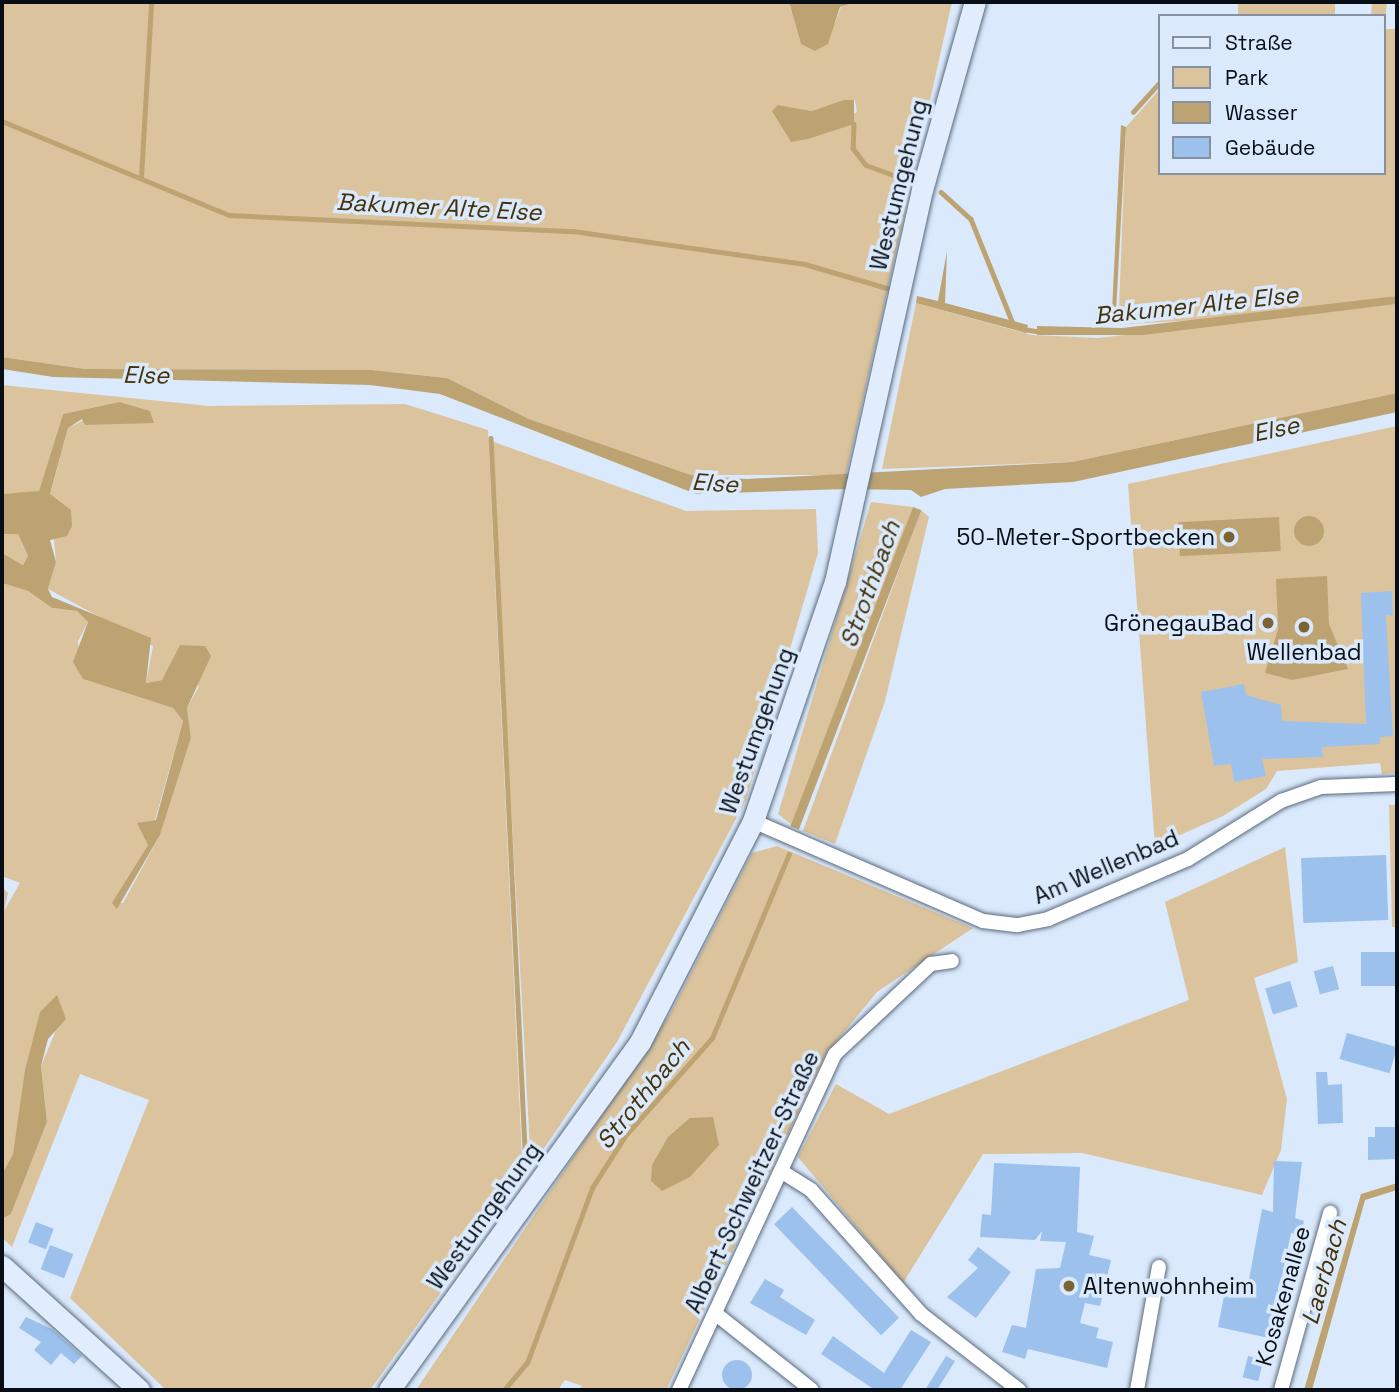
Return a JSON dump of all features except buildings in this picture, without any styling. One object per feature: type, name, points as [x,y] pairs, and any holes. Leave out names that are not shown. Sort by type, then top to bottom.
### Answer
[{"type":"main road","name":"Westumgehung","points":[[389,1390],[640,1042],[753,821],[815,652],[868,444],[899,291],[975,2]]},
{"type":"main road","points":[[2,1266],[139,1390]]},
{"type":"street","name":"Am Wellenbad","points":[[753,821],[983,921],[1018,925],[1048,919],[1188,859],[1280,801],[1321,787],[1397,784]]},
{"type":"street","name":"Albert-Schweitzer-Straße","points":[[679,1390],[784,1173],[835,1054],[931,964],[952,961]]},
{"type":"street","points":[[784,1173],[811,1190],[921,1314],[1019,1390]]},
{"type":"street","name":"Kosakenallee","points":[[1281,1390],[1330,1213]]},
{"type":"street","points":[[1137,1390],[1159,1267]]},
{"type":"street","points":[[716,1314],[811,1390]]},
{"type":"green space","points":[[2,2],[789,2],[801,44],[835,23],[841,7],[857,2],[952,2],[846,475],[691,475],[529,419],[447,378],[372,370],[85,369],[2,357]],"holes":[[[843,100],[855,100],[857,112],[808,139],[778,105],[812,111]]]},
{"type":"green space","points":[[1238,2],[1335,2],[1335,14],[1238,14]]},
{"type":"green space","points":[[1372,2],[1387,2],[1385,20],[1385,14],[1371,14]]},
{"type":"green space","points":[[1385,29],[1397,29],[1397,296],[1247,317],[1111,325],[1119,309],[1126,127],[1158,91],[1158,175],[1385,175]]},
{"type":"green space","points":[[916,303],[1032,335],[1098,338],[1397,304],[1397,393],[1072,462],[882,469]]},
{"type":"green space","points":[[2,385],[209,406],[405,404],[488,430],[523,1179],[370,1390],[166,1390],[70,1298],[149,1100],[80,1074],[12,1247],[2,1238],[2,1219],[11,1214],[47,1122],[41,1066],[58,1025],[40,1012],[13,1154],[2,1174],[2,887],[8,893],[4,911],[20,883],[2,876],[2,583],[28,591],[52,608],[77,611],[88,622],[78,641],[83,679],[173,708],[183,721],[148,845],[113,903],[123,903],[160,835],[191,738],[187,708],[199,686],[173,666],[162,680],[146,683],[153,646],[48,589],[56,562],[50,495],[68,428],[119,402],[63,414],[39,492],[2,494]]},
{"type":"green space","name":"GrönegauBad","points":[[1397,426],[1397,773],[1382,774],[1380,763],[1277,771],[1266,789],[1223,816],[1155,846],[1128,484]]},
{"type":"green space","points":[[491,441],[686,511],[816,509],[818,553],[746,800],[617,1042],[531,1167]]},
{"type":"green space","points":[[871,502],[913,507],[796,828],[778,814]]},
{"type":"green space","points":[[921,510],[929,517],[885,701],[835,844],[803,831]]},
{"type":"green space","points":[[9,531],[18,534],[28,556],[23,565],[2,553],[2,534]]},
{"type":"green space","points":[[1389,805],[1397,805],[1397,927],[1392,927]]},
{"type":"green space","points":[[777,846],[973,928],[877,992],[826,1054],[666,1390],[578,1390],[582,1386],[565,1380],[558,1390],[416,1390],[670,1014],[752,853]]},
{"type":"green space","points":[[1285,847],[1298,962],[1254,978],[1287,1099],[1281,1150],[1262,1195],[1082,1153],[983,1154],[903,1283],[798,1157],[836,1084],[889,1114],[1189,1000],[1165,902]]},
{"type":"water","points":[[789,2],[857,2],[840,7],[828,44],[815,51],[801,44]]},
{"type":"water","points":[[843,100],[854,100],[854,124],[791,142],[772,111],[778,105],[812,111]]},
{"type":"water","points":[[1121,125],[1126,127],[1116,312],[1112,311]]},
{"type":"water","points":[[947,251],[945,303],[1028,325],[1026,333],[916,303],[917,296],[938,301]]},
{"type":"water","points":[[1397,296],[1397,304],[1143,335],[1037,335],[1037,326],[1122,328]]},
{"type":"water","name":"Else","points":[[2,357],[85,369],[372,370],[447,378],[529,419],[691,475],[747,479],[1072,462],[1397,393],[1397,412],[1073,482],[945,489],[921,497],[911,490],[845,489],[696,494],[440,394],[370,385],[53,377],[2,369]]},
{"type":"water","points":[[119,402],[150,411],[154,423],[85,425],[82,419],[68,428],[50,494],[71,510],[72,526],[67,536],[50,540],[56,562],[48,589],[52,597],[151,638],[146,683],[162,680],[180,645],[205,646],[211,656],[187,708],[191,738],[160,835],[117,909],[112,903],[148,845],[137,823],[156,820],[183,721],[173,708],[83,679],[73,662],[88,622],[77,611],[52,608],[28,591],[2,583],[2,553],[23,565],[28,556],[18,534],[2,534],[2,494],[39,491],[63,414]]},
{"type":"water","points":[[913,507],[921,510],[799,830],[790,826]]},
{"type":"water","points":[[1309,516],[1320,520],[1324,531],[1320,542],[1309,546],[1298,542],[1294,531],[1298,520]]},
{"type":"water","name":"50-Meter-Sportbecken","points":[[1279,517],[1281,551],[1180,556],[1178,522]]},
{"type":"water","name":"Wellenbad","points":[[1327,576],[1329,624],[1348,669],[1292,680],[1265,673],[1278,629],[1276,579]]},
{"type":"water","points":[[57,995],[66,1019],[48,1039],[41,1066],[47,1122],[11,1214],[2,1219],[2,1174],[13,1154],[25,1070],[40,1012]]},
{"type":"water","points":[[713,1117],[719,1145],[690,1177],[662,1191],[651,1181],[652,1165],[668,1137],[690,1118]]},
{"type":"water","points":[[1397,1183],[1397,1190],[1365,1200],[1312,1390],[1304,1390],[1361,1194]]},
{"type":"waterway","points":[[141,178],[151,2]]},
{"type":"waterway","points":[[1133,112],[1158,84]]},
{"type":"waterway","name":"Bakumer Alte Else","points":[[2,121],[229,215],[573,231],[805,264],[887,288]]},
{"type":"waterway","points":[[854,124],[853,148],[866,165],[910,181]]},
{"type":"waterway","points":[[941,192],[971,219],[1014,326]]},
{"type":"waterway","name":"Bakumer Alte Else","points":[[1023,329],[1042,332]]},
{"type":"waterway","points":[[491,438],[525,1148]]},
{"type":"waterway","name":"Strothbach","points":[[504,1390],[527,1363],[592,1188],[625,1136],[712,1038],[789,854]]},
{"type":"place","name":"50-Meter-Sportbecken","points":[[1229,537]]},
{"type":"place","name":"GrönegauBad","points":[[1268,623]]},
{"type":"place","name":"Wellenbad","points":[[1304,627]]},
{"type":"place","name":"Altenwohnheim","points":[[1069,1286]]},
{"type":"water label","name":"Laerbach","points":[[1324,1272]]}]
